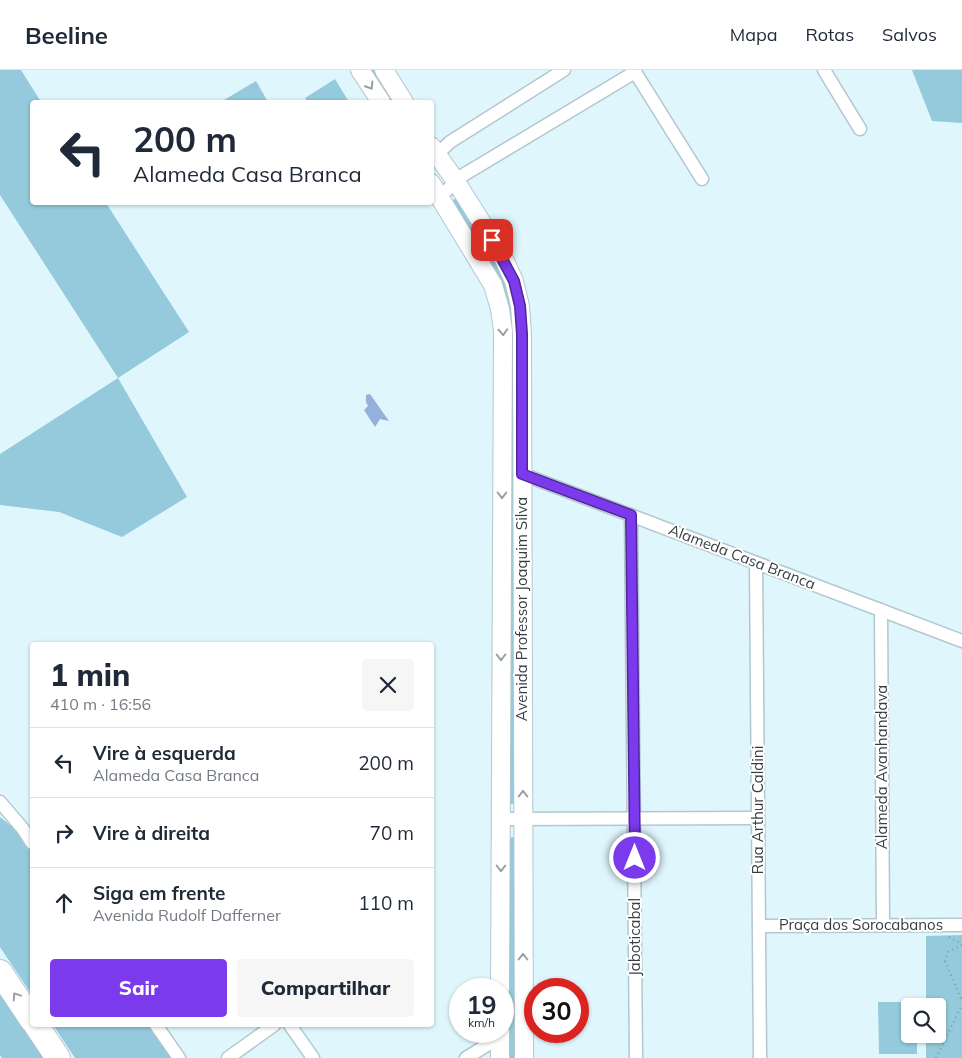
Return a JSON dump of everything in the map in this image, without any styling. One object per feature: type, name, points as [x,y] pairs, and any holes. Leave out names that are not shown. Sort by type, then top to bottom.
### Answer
[{"type":"highway","points":[[0,972],[30,1017]]},
{"type":"highway","points":[[37,1027],[58,1058]]},
{"type":"main road","points":[[360,70],[379,100]]},
{"type":"main road","points":[[384,70],[403,100]]},
{"type":"main road","name":"Avenida Professor Joaquim Silva","points":[[434,152],[455,180],[502,255],[514,281],[520,306],[522,334],[524,1058]]},
{"type":"main road","name":"Avenida Professor Joaquim Silva","points":[[434,187],[493,285],[500,309],[503,331],[500,978]]},
{"type":"main road","points":[[500,1043],[500,1058]]},
{"type":"street","points":[[434,150],[564,70]]},
{"type":"street","points":[[824,70],[860,129]]},
{"type":"street","points":[[434,187],[443,193],[455,180],[636,72],[702,179]]},
{"type":"street","name":"Alameda Casa Branca","points":[[522,474],[962,640]]},
{"type":"street","name":"Jaboticabal","points":[[631,515],[636,1058]]},
{"type":"street","name":"Rua Arthur Caldini","points":[[756,562],[760,1058]]},
{"type":"street","name":"Alameda Avanhandava","points":[[881,610],[883,925]]},
{"type":"street","points":[[0,802],[30,840]]},
{"type":"street","points":[[501,819],[758,818]]},
{"type":"street","name":"Praça dos Sorocabanos","points":[[759,926],[962,925]]},
{"type":"street","points":[[157,1027],[178,1058]]},
{"type":"street","points":[[228,1058],[271,1027]]},
{"type":"street","points":[[291,1027],[313,1058]]},
{"type":"street","points":[[466,1058],[487,1043]]},
{"type":"path","points":[[962,946],[948,952],[945,961],[962,1001]]},
{"type":"path","points":[[936,1058],[962,1005]]},
{"type":"shaded area","points":[[0,70],[21,70],[40,100],[30,100],[30,205],[107,205],[189,332],[118,378],[0,195]]},
{"type":"shaded area","points":[[367,70],[379,70],[398,100],[386,100]]},
{"type":"shaded area","points":[[912,70],[962,70],[962,123],[932,121]]},
{"type":"shaded area","points":[[335,79],[348,100],[306,100],[305,98]]},
{"type":"shaded area","points":[[256,81],[267,100],[224,100]]},
{"type":"shaded area","points":[[459,197],[504,269],[516,325],[517,802],[509,805],[510,335],[451,201]]},
{"type":"shaded area","points":[[118,378],[187,497],[122,537],[59,512],[0,505],[0,454]]},
{"type":"shaded area","points":[[370,394],[389,421],[380,419],[375,427],[364,410],[368,406],[366,395]]},
{"type":"shaded area","points":[[0,817],[17,831],[30,850],[30,992],[0,947]]},
{"type":"shaded area","points":[[509,838],[517,839],[517,1058],[509,1058],[509,1043],[514,1043],[514,978],[509,978]]},
{"type":"shaded area","points":[[962,935],[962,1058],[926,1058],[926,1043],[946,1043],[946,998],[926,998],[926,936]]},
{"type":"shaded area","points":[[0,988],[48,1058],[2,1058],[0,1055]]},
{"type":"shaded area","points":[[878,1002],[901,1002],[901,1043],[917,1043],[917,1054],[879,1054]]},
{"type":"shaded area","points":[[54,1027],[150,1027],[171,1058],[75,1058]]},
{"type":"route","points":[[492,240],[502,255],[514,281],[520,306],[522,334],[522,474],[631,515],[635,858]]}]
